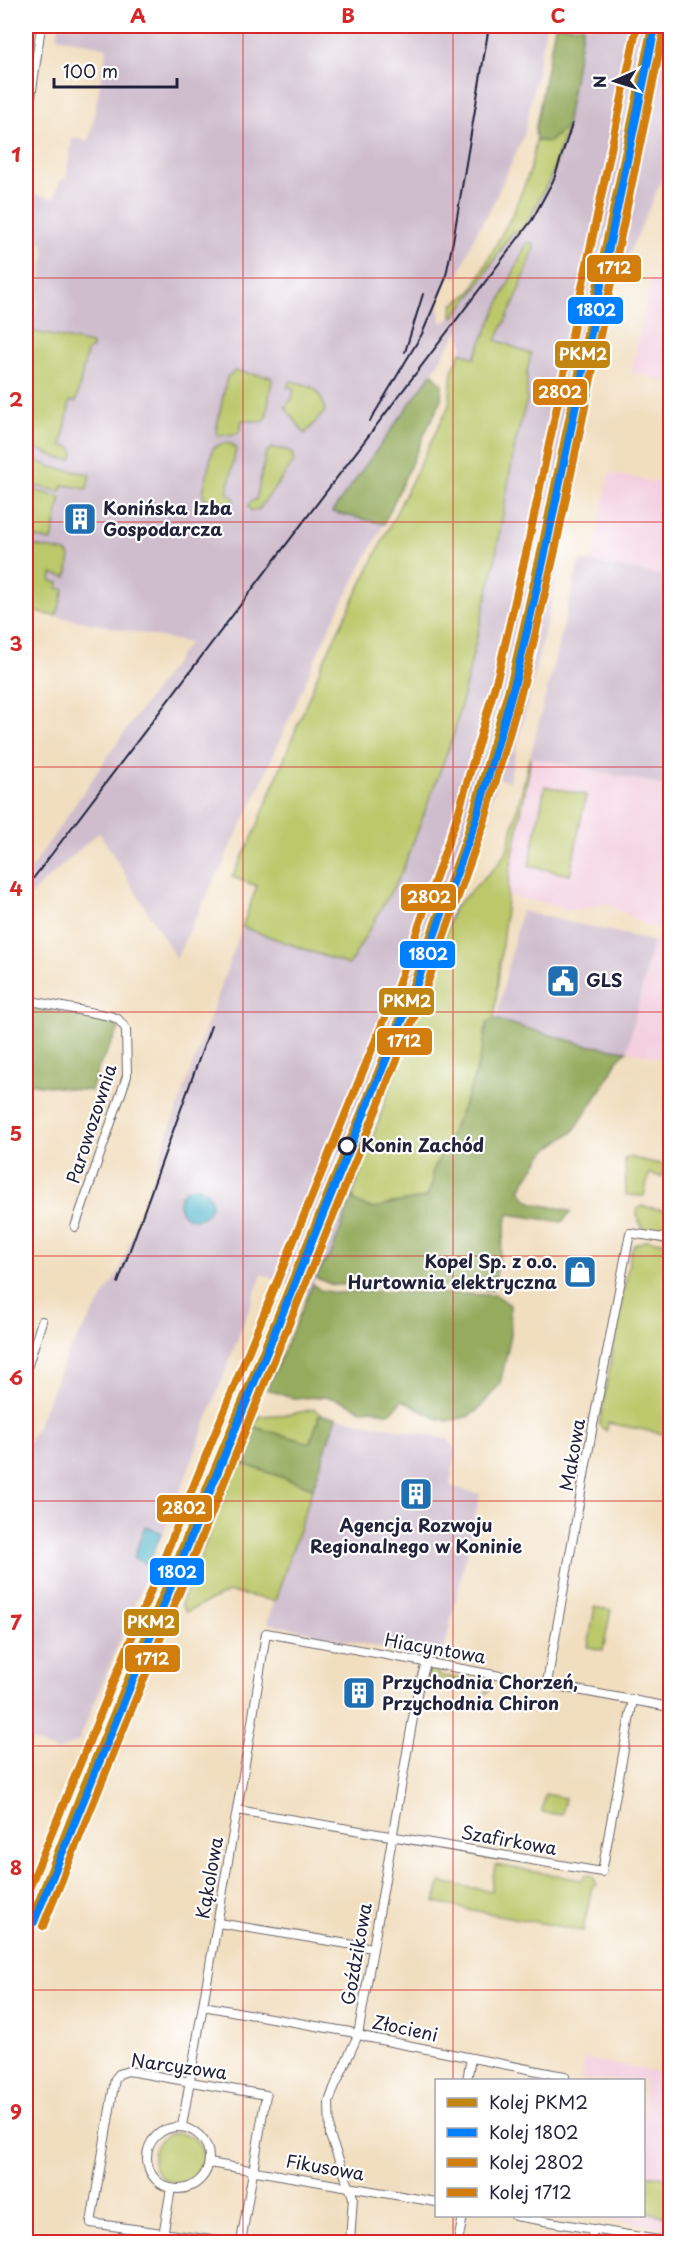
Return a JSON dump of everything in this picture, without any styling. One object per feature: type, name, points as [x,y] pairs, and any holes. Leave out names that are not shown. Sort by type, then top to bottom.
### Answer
[{"type":"street","points":[[26,133],[41,26]]},
{"type":"street","name":"Parowozownia","points":[[26,1000],[110,1016],[118,1019],[126,1029],[127,1076],[75,1227]]},
{"type":"street","name":"Makowa","points":[[547,1683],[630,1233],[670,1239]]},
{"type":"street","points":[[26,1371],[42,1321]]},
{"type":"street","name":"Hiacyntowa","points":[[266,1634],[670,1707]]},
{"type":"street","name":"Kąkolowa","points":[[182,2127],[266,1634]]},
{"type":"street","name":"Goździkowa","points":[[350,2242],[354,2204],[330,2136],[328,2112],[334,2088],[358,2035],[418,1689],[426,1663]]},
{"type":"street","name":"Szafirkowa","points":[[237,1810],[602,1872],[633,1699]]},
{"type":"street","points":[[218,1923],[373,1948]]},
{"type":"street","name":"Złocieni","points":[[203,2006],[565,2078]]},
{"type":"street","points":[[467,2079],[471,2058]]},
{"type":"street","name":"Narcyzowa","points":[[226,2242],[91,2223],[115,2079],[119,2074],[128,2071],[266,2095],[240,2242]]},
{"type":"street","points":[[175,2126],[182,2127],[196,2132],[206,2142],[209,2163],[198,2182],[186,2188],[171,2188],[153,2177],[147,2163],[148,2149],[155,2136],[161,2131],[175,2126]]},
{"type":"street","name":"Fikusowa","points":[[209,2163],[435,2202]]},
{"type":"street","points":[[162,2242],[171,2188]]},
{"type":"street","points":[[458,2242],[463,2217]]},
{"type":"street","points":[[541,2218],[670,2242]]},
{"type":"street","points":[[591,2242],[593,2229]]},
{"type":"shaded area","points":[[59,26],[546,26],[524,135],[491,208],[474,237],[458,277],[449,275],[439,302],[441,321],[444,323],[461,308],[513,230],[517,234],[553,173],[566,127],[583,26],[670,26],[670,161],[616,283],[590,367],[583,396],[577,494],[509,781],[498,779],[454,908],[385,1089],[353,1195],[331,1255],[324,1263],[308,1293],[262,1274],[178,1497],[79,1741],[57,1751],[26,1739],[26,1446],[35,1431],[66,1357],[120,1270],[242,927],[349,965],[402,872],[454,734],[494,566],[515,444],[527,400],[527,372],[531,354],[496,340],[515,301],[527,243],[474,358],[461,352],[463,346],[458,331],[432,373],[333,512],[384,524],[328,630],[252,804],[225,857],[226,861],[221,871],[218,872],[176,958],[99,832],[36,889],[26,901],[26,876],[128,727],[189,643],[26,610],[26,315],[35,316],[45,251],[43,250],[44,243],[26,240],[26,223],[31,194],[55,198],[60,180],[66,179],[72,138],[89,141],[107,48],[57,37]]},
{"type":"shaded area","points":[[651,279],[666,282],[670,279],[670,382],[631,373]]},
{"type":"shaded area","points":[[609,473],[670,485],[670,577],[592,562]]},
{"type":"shaded area","points":[[580,560],[670,577],[670,787],[530,757]]},
{"type":"shaded area","points":[[530,757],[670,787],[670,932],[647,926],[608,904],[571,910],[508,895],[510,870]]},
{"type":"shaded area","points":[[521,911],[653,941],[627,1051],[586,1045],[496,1020]]},
{"type":"shaded area","points":[[653,941],[670,945],[670,1060],[627,1051]]},
{"type":"shaded area","points":[[336,1417],[448,1439],[456,1450],[450,1486],[480,1494],[442,1661],[267,1623]]},
{"type":"shaded area","points":[[584,2059],[670,2074],[670,2229],[596,2217],[645,2217],[645,2079],[581,2079]]},
{"type":"green space","points":[[555,26],[583,26],[566,127],[549,142],[536,140],[535,131]]},
{"type":"green space","points":[[566,127],[553,173],[532,214],[518,234],[513,231],[473,293],[453,317],[453,305],[471,292],[513,213],[530,171],[536,140],[549,142]]},
{"type":"green space","points":[[527,243],[532,243],[534,246],[533,252],[515,301],[496,340],[531,354],[527,372],[527,400],[515,444],[494,566],[454,734],[402,872],[349,965],[242,927],[257,886],[232,877],[254,834],[322,664],[449,405],[452,371],[461,352],[474,358]]},
{"type":"green space","points":[[26,330],[92,344],[92,348],[87,351],[76,402],[70,401],[62,445],[72,448],[74,455],[71,460],[58,458],[26,444]]},
{"type":"green space","points":[[235,371],[272,379],[266,419],[263,422],[242,420],[240,431],[237,434],[218,436],[216,431],[227,377]]},
{"type":"green space","points":[[432,373],[442,384],[441,401],[384,524],[332,512]]},
{"type":"green space","points":[[291,381],[310,386],[318,392],[323,403],[325,411],[305,434],[285,407],[292,399],[294,388],[287,387]]},
{"type":"green space","points":[[223,443],[232,444],[236,449],[227,493],[234,498],[233,504],[229,507],[210,502],[204,497],[203,492],[213,448]]},
{"type":"green space","points":[[272,448],[287,450],[292,454],[294,462],[259,509],[251,511],[248,506],[251,501],[256,500],[266,453]]},
{"type":"green space","points":[[26,456],[51,467],[90,474],[87,489],[63,485],[62,490],[59,491],[26,484]]},
{"type":"green space","points":[[26,488],[61,497],[52,541],[26,536]]},
{"type":"green space","points":[[26,544],[66,552],[70,556],[67,577],[52,574],[51,581],[59,583],[57,588],[64,589],[55,616],[26,610]]},
{"type":"green space","points":[[530,757],[510,870],[494,1019],[487,1022],[473,1081],[432,1173],[433,1182],[426,1198],[393,1203],[373,1209],[355,1202],[353,1195],[411,1026],[454,908],[498,864],[507,851]]},
{"type":"green space","points":[[545,786],[586,795],[570,875],[529,866]]},
{"type":"green space","points":[[26,1007],[112,1022],[119,1029],[99,1067],[91,1091],[26,1083]]},
{"type":"green space","points":[[494,1019],[586,1045],[627,1051],[618,1059],[573,1132],[542,1155],[520,1189],[524,1196],[535,1203],[571,1212],[562,1222],[508,1214],[493,1290],[413,1283],[333,1285],[316,1278],[331,1255],[353,1195],[355,1202],[373,1209],[393,1203],[426,1198],[433,1182],[432,1173],[473,1081],[487,1022]]},
{"type":"green space","points":[[625,1158],[670,1166],[670,1171],[663,1170],[662,1177],[649,1174],[644,1196],[626,1195]]},
{"type":"green space","points":[[641,1206],[670,1211],[670,1234],[647,1230],[643,1227],[637,1210]]},
{"type":"green space","points":[[647,1240],[670,1243],[670,1435],[608,1423],[606,1431],[599,1425],[631,1252],[634,1245]]},
{"type":"green space","points":[[313,1284],[320,1290],[338,1293],[363,1291],[496,1295],[510,1305],[511,1335],[500,1384],[477,1411],[467,1417],[448,1421],[436,1418],[402,1400],[395,1409],[384,1413],[373,1409],[361,1410],[346,1402],[328,1397],[291,1398],[267,1389]]},
{"type":"green space","points":[[314,1409],[321,1415],[318,1417],[310,1443],[254,1427],[251,1430],[260,1416],[291,1414]]},
{"type":"green space","points":[[321,1415],[336,1417],[313,1488],[238,1462],[254,1427],[310,1443],[318,1417]]},
{"type":"green space","points":[[238,1462],[313,1488],[275,1601],[229,1592],[186,1612],[181,1604]]},
{"type":"green space","points":[[595,1607],[611,1610],[603,1650],[588,1647]]},
{"type":"green space","points":[[433,1668],[438,1669],[438,1675],[488,1683],[490,1678],[489,1690],[486,1694],[487,1688],[437,1680],[435,1685],[430,1684],[427,1680],[428,1673]]},
{"type":"green space","points":[[545,1794],[565,1798],[562,1815],[542,1812]]},
{"type":"green space","points":[[495,1865],[582,1880],[586,1874],[593,1876],[597,1885],[592,1887],[583,1931],[435,1903],[440,1882],[491,1891]]},
{"type":"green space","points":[[173,2133],[183,2133],[196,2140],[203,2153],[203,2163],[196,2176],[183,2183],[173,2183],[164,2179],[157,2172],[153,2163],[153,2153],[157,2144],[164,2137]]},
{"type":"green space","points":[[645,2174],[670,2179],[670,2217],[645,2212]]},
{"type":"water","points":[[195,1187],[207,1191],[211,1203],[207,1215],[195,1219],[183,1215],[179,1203],[183,1191]]},
{"type":"water","points":[[145,1526],[161,1533],[148,1564],[134,1558]]},
{"type":"railway","points":[[370,421],[422,334],[445,280],[489,26]]},
{"type":"railway","points":[[26,888],[532,220],[554,179],[572,124]]},
{"type":"railway","points":[[405,352],[423,294]]},
{"type":"railway","points":[[118,1283],[211,1026]]},
{"type":"rail line","name":"2802","points":[[26,1896],[399,983],[458,814],[498,675],[527,549],[637,26]]},
{"type":"rail line","name":"PKM2","points":[[26,1934],[82,1791],[404,1009],[466,838],[512,678],[541,552],[652,26]]},
{"type":"rail line","name":"1802","points":[[34,1922],[415,989],[476,820],[516,679],[545,553],[655,28]]},
{"type":"rail line","name":"1712","points":[[43,1926],[424,993],[484,823],[524,682],[554,555],[664,30]]},
{"type":"place","name":"Konińska Izba Gospodarcza","points":[[80,519]]},
{"type":"place","name":"GLS","points":[[563,981]]},
{"type":"place","name":"Konin Zachód","points":[[347,1146]]},
{"type":"place","name":"Kopel Sp. z o.o. Hurtownia elektryczna","points":[[580,1272]]},
{"type":"place","name":"Agencja Rozwoju Regionalnego w Koninie","points":[[416,1494]]},
{"type":"place","name":"Przychodnia Chorzeń, Przychodnia Chiron","points":[[359,1693]]}]
